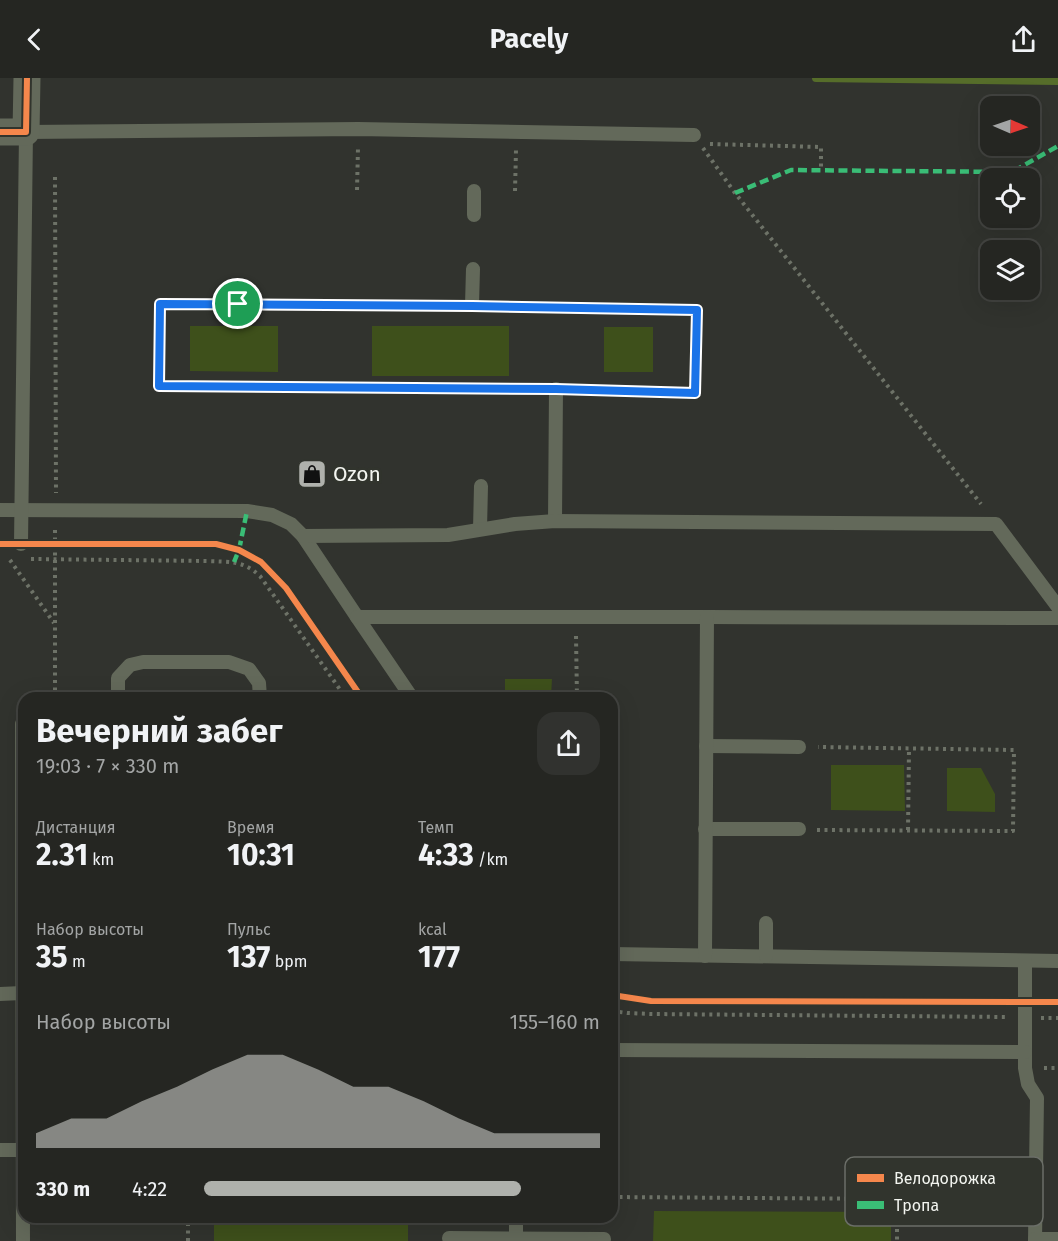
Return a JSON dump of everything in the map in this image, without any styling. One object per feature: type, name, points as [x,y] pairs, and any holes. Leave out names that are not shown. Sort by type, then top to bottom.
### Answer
[{"type":"street","points":[[13,132],[27,78]]},
{"type":"lane","points":[[21,544],[13,132],[358,129],[694,135]]},
{"type":"lane","points":[[474,191],[474,215]]},
{"type":"lane","points":[[472,306],[473,269]]},
{"type":"lane","points":[[555,521],[556,389]]},
{"type":"lane","points":[[480,529],[482,486]]},
{"type":"lane","points":[[0,510],[247,512],[272,515],[291,524],[303,536],[408,692]]},
{"type":"lane","points":[[303,536],[448,535],[515,524],[555,521],[996,524],[1058,607]]},
{"type":"lane","points":[[705,956],[707,617]]},
{"type":"lane","points":[[357,618],[1058,618]]},
{"type":"lane","points":[[118,692],[118,678],[130,665],[143,662],[208,662],[229,663],[249,669],[260,683],[260,692]]},
{"type":"lane","points":[[706,746],[799,747]]},
{"type":"lane","points":[[705,829],[799,830]]},
{"type":"lane","points":[[766,923],[766,956]]},
{"type":"lane","points":[[618,954],[1058,961]]},
{"type":"lane","points":[[1025,961],[1025,1068],[1028,1084],[1037,1098],[1036,1157]]},
{"type":"lane","points":[[0,994],[18,993]]},
{"type":"lane","points":[[618,1050],[1025,1052]]},
{"type":"lane","points":[[0,1150],[18,1150]]},
{"type":"lane","points":[[22,1223],[22,1241]]},
{"type":"lane","points":[[516,1223],[516,1240]]},
{"type":"lane","points":[[449,1238],[604,1239]]},
{"type":"lane","points":[[1035,1240],[1058,1239]]},
{"type":"path","points":[[357,190],[358,129]]},
{"type":"path","points":[[515,191],[516,131]]},
{"type":"path","points":[[821,171],[821,147],[700,143],[735,193],[996,524]]},
{"type":"path","points":[[55,177],[55,692]]},
{"type":"path","points":[[160,304],[697,310],[695,393],[556,389],[159,386],[160,304]]},
{"type":"path","points":[[21,544],[66,544]]},
{"type":"path","points":[[4,553],[55,624]]},
{"type":"path","points":[[9,559],[207,561],[246,565],[260,576],[342,692]]},
{"type":"path","points":[[576,617],[577,692]]},
{"type":"path","points":[[799,747],[1014,750],[1013,831],[799,830]]},
{"type":"path","points":[[908,830],[909,748]]},
{"type":"path","points":[[618,1012],[1058,1018]]},
{"type":"path","points":[[618,1197],[845,1199]]},
{"type":"path","points":[[188,1223],[188,1241]]},
{"type":"green space","points":[[190,326],[278,326],[278,372],[190,371]]},
{"type":"green space","points":[[372,326],[509,326],[509,376],[372,376]]},
{"type":"green space","points":[[604,327],[653,327],[653,372],[604,372]]},
{"type":"green space","points":[[505,679],[552,679],[551,692],[505,692]]},
{"type":"green space","points":[[831,765],[904,765],[905,811],[831,810]]},
{"type":"green space","points":[[947,768],[981,768],[995,794],[995,812],[947,811]]},
{"type":"green space","points":[[654,1211],[845,1212],[845,1226],[891,1226],[891,1241],[653,1241]]},
{"type":"green space","points":[[214,1223],[408,1223],[408,1241],[214,1241]]},
{"type":"waterway","points":[[816,78],[1058,81]]},
{"type":"marked path","points":[[735,193],[791,170],[1012,172],[1058,146]]},
{"type":"marked path","points":[[234,562],[239,550],[247,511]]},
{"type":"cycle path","points":[[0,132],[26,132],[27,78]]},
{"type":"cycle path","points":[[0,544],[216,544],[239,550],[261,562],[286,588],[358,692]]},
{"type":"cycle path","points":[[618,996],[651,1001],[1058,1002]]},
{"type":"place","name":"Ozon","points":[[312,474]]},
{"type":"route","points":[[160,304],[238,304],[697,310],[695,393],[556,389],[159,386],[160,304]]}]
